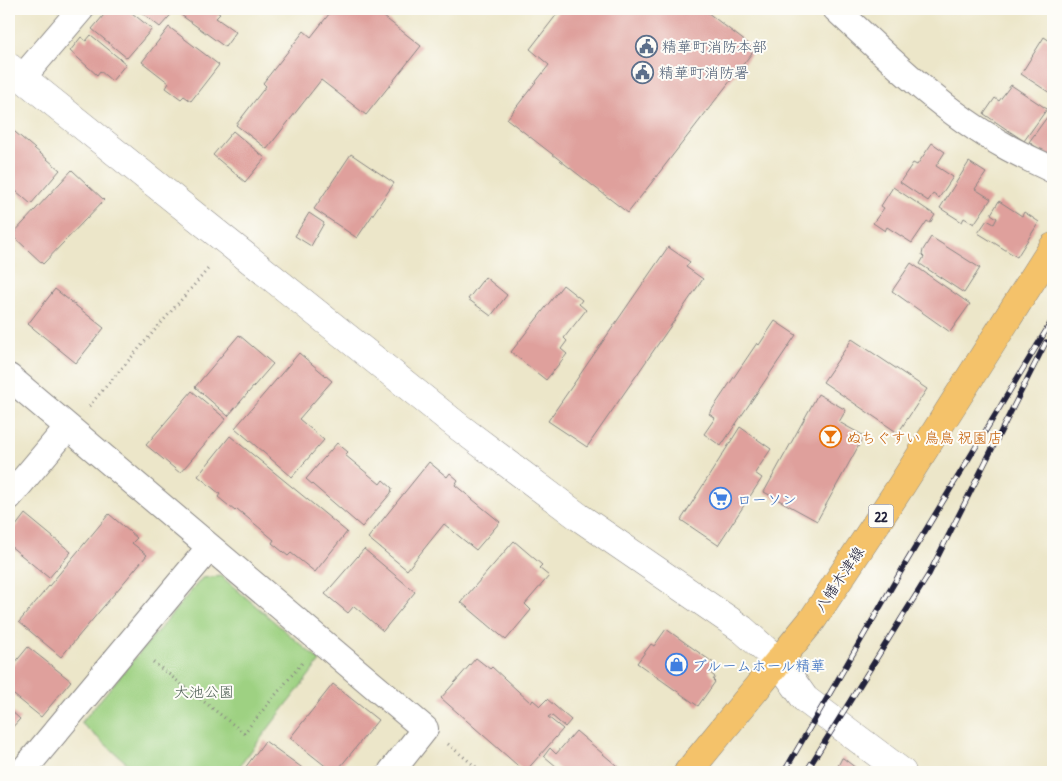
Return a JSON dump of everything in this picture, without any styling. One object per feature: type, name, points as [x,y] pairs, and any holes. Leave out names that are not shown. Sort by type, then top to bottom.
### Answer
[{"type":"main road","name":"八幡木津線","points":[[688,772],[813,618],[901,486],[1053,246]]},
{"type":"street","points":[[81,9],[15,72],[460,427],[579,517],[742,629],[778,661],[805,699],[902,772]]},
{"type":"street","points":[[836,9],[888,58],[952,111],[1004,146],[1053,170]]},
{"type":"street","points":[[9,377],[425,729],[391,772]]},
{"type":"street","points":[[9,497],[68,428]]},
{"type":"street","points":[[22,772],[210,547]]},
{"type":"path","points":[[68,428],[78,419],[208,269]]},
{"type":"path","points":[[129,643],[244,733],[320,640]]},
{"type":"path","points":[[425,729],[439,737],[482,772]]},
{"type":"green space","name":"大池公園","points":[[221,576],[320,661],[235,772],[137,772],[81,723],[202,578]]},
{"type":"building","points":[[109,9],[127,9],[152,29],[127,58],[92,29]]},
{"type":"building","points":[[137,9],[176,9],[160,27]]},
{"type":"building","points":[[185,9],[213,9],[220,14],[216,18],[236,32],[225,47],[181,15]]},
{"type":"building","points":[[333,9],[374,9],[421,46],[366,115],[321,80],[267,149],[236,125],[266,86],[263,83],[304,31],[311,37]]},
{"type":"building","points":[[561,9],[703,9],[755,49],[628,213],[507,119],[549,65],[530,49]]},
{"type":"building","points":[[169,27],[219,65],[191,101],[184,96],[181,99],[166,88],[169,83],[142,62]]},
{"type":"building","points":[[91,35],[126,64],[112,81],[100,71],[97,75],[70,51],[81,37],[86,41]]},
{"type":"building","points":[[1044,37],[1053,43],[1053,95],[1021,74]]},
{"type":"building","points":[[1011,85],[1047,109],[1024,141],[984,114],[995,98],[999,101]]},
{"type":"building","points":[[1050,113],[1053,115],[1053,159],[1029,142]]},
{"type":"building","points":[[9,127],[60,170],[31,204],[9,185]]},
{"type":"building","points":[[233,131],[265,158],[245,182],[213,155]]},
{"type":"building","points":[[932,143],[945,152],[936,166],[953,177],[939,198],[933,194],[928,201],[900,182],[913,163],[917,165]]},
{"type":"building","points":[[351,154],[394,183],[357,238],[314,209]]},
{"type":"building","points":[[969,162],[986,173],[975,189],[991,199],[974,224],[964,218],[962,222],[940,208]]},
{"type":"building","points":[[72,170],[104,200],[43,264],[12,235]]},
{"type":"building","points":[[893,187],[935,215],[930,223],[927,221],[912,243],[887,227],[885,231],[873,223],[884,208],[881,206]]},
{"type":"building","points":[[999,201],[1022,216],[1024,212],[1039,222],[1017,257],[978,233],[987,220],[994,224],[997,218],[991,214]]},
{"type":"building","points":[[309,213],[324,223],[311,246],[295,236]]},
{"type":"building","points":[[931,237],[980,268],[964,293],[920,264],[924,257],[922,255],[923,250]]},
{"type":"building","points":[[668,247],[690,262],[686,267],[703,279],[587,447],[548,421]]},
{"type":"building","points":[[911,263],[970,304],[950,332],[892,291]]},
{"type":"building","points":[[485,277],[507,295],[491,316],[468,299]]},
{"type":"building","points":[[563,285],[582,300],[579,304],[586,310],[564,338],[567,341],[561,349],[567,354],[546,380],[511,352]]},
{"type":"building","points":[[55,289],[104,328],[76,363],[28,324]]},
{"type":"building","points":[[775,321],[796,335],[721,446],[704,434],[715,418],[709,414],[757,343],[759,345]]},
{"type":"building","points":[[239,335],[273,364],[228,416],[195,387]]},
{"type":"building","points":[[852,339],[927,389],[898,433],[823,382]]},
{"type":"building","points":[[299,353],[332,381],[299,419],[324,440],[292,477],[235,428]]},
{"type":"building","points":[[192,391],[226,419],[180,473],[146,445]]},
{"type":"building","points":[[818,394],[846,410],[839,422],[864,436],[817,521],[764,492]]},
{"type":"building","name":"ローソン","points":[[740,427],[771,449],[755,473],[762,478],[718,545],[681,520]]},
{"type":"building","points":[[230,436],[347,532],[315,572],[291,553],[288,556],[272,543],[274,540],[237,509],[235,511],[218,497],[220,494],[198,476]]},
{"type":"building","points":[[337,443],[348,452],[345,455],[380,484],[383,480],[392,488],[391,493],[362,527],[306,479]]},
{"type":"building","points":[[429,462],[447,477],[450,473],[458,480],[455,485],[500,522],[476,550],[444,524],[407,570],[368,538]]},
{"type":"building","points":[[25,514],[71,552],[49,578],[9,545],[9,535]]},
{"type":"building","points":[[109,514],[137,538],[132,543],[147,555],[61,657],[19,622]]},
{"type":"building","points":[[514,541],[542,565],[539,568],[549,576],[525,604],[531,610],[506,640],[461,602]]},
{"type":"building","points":[[364,549],[415,592],[383,631],[354,606],[348,613],[325,594]]},
{"type":"building","points":[[666,629],[715,664],[709,672],[715,677],[713,680],[715,682],[698,706],[637,663],[651,644],[654,646]]},
{"type":"building","points":[[28,647],[71,681],[41,717],[9,691],[9,670]]},
{"type":"building","points":[[476,658],[490,669],[492,667],[531,703],[533,700],[540,706],[547,699],[571,720],[565,727],[551,715],[548,717],[563,729],[525,772],[441,698]]},
{"type":"building","points":[[333,684],[378,720],[336,772],[333,772],[290,738]]},
{"type":"building","points":[[9,709],[20,719],[9,731]]},
{"type":"building","points":[[576,731],[623,771],[563,772],[544,756],[550,748],[556,754]]},
{"type":"building","points":[[265,741],[308,772],[242,772]]},
{"type":"building","points":[[843,758],[861,772],[835,772]]},
{"type":"railway","points":[[784,772],[907,561],[1053,319]]},
{"type":"railway","points":[[806,772],[929,574],[1046,342]]},
{"type":"place","name":"精華町消防本部","points":[[646,46]]},
{"type":"place","name":"精華町消防署","points":[[643,72]]},
{"type":"place","name":"ぬちぐすい 鳥鳥 祝園店","points":[[830,437]]},
{"type":"place","name":"ローソン","points":[[721,499]]},
{"type":"place","name":"ブルームホール精華","points":[[676,665]]}]
